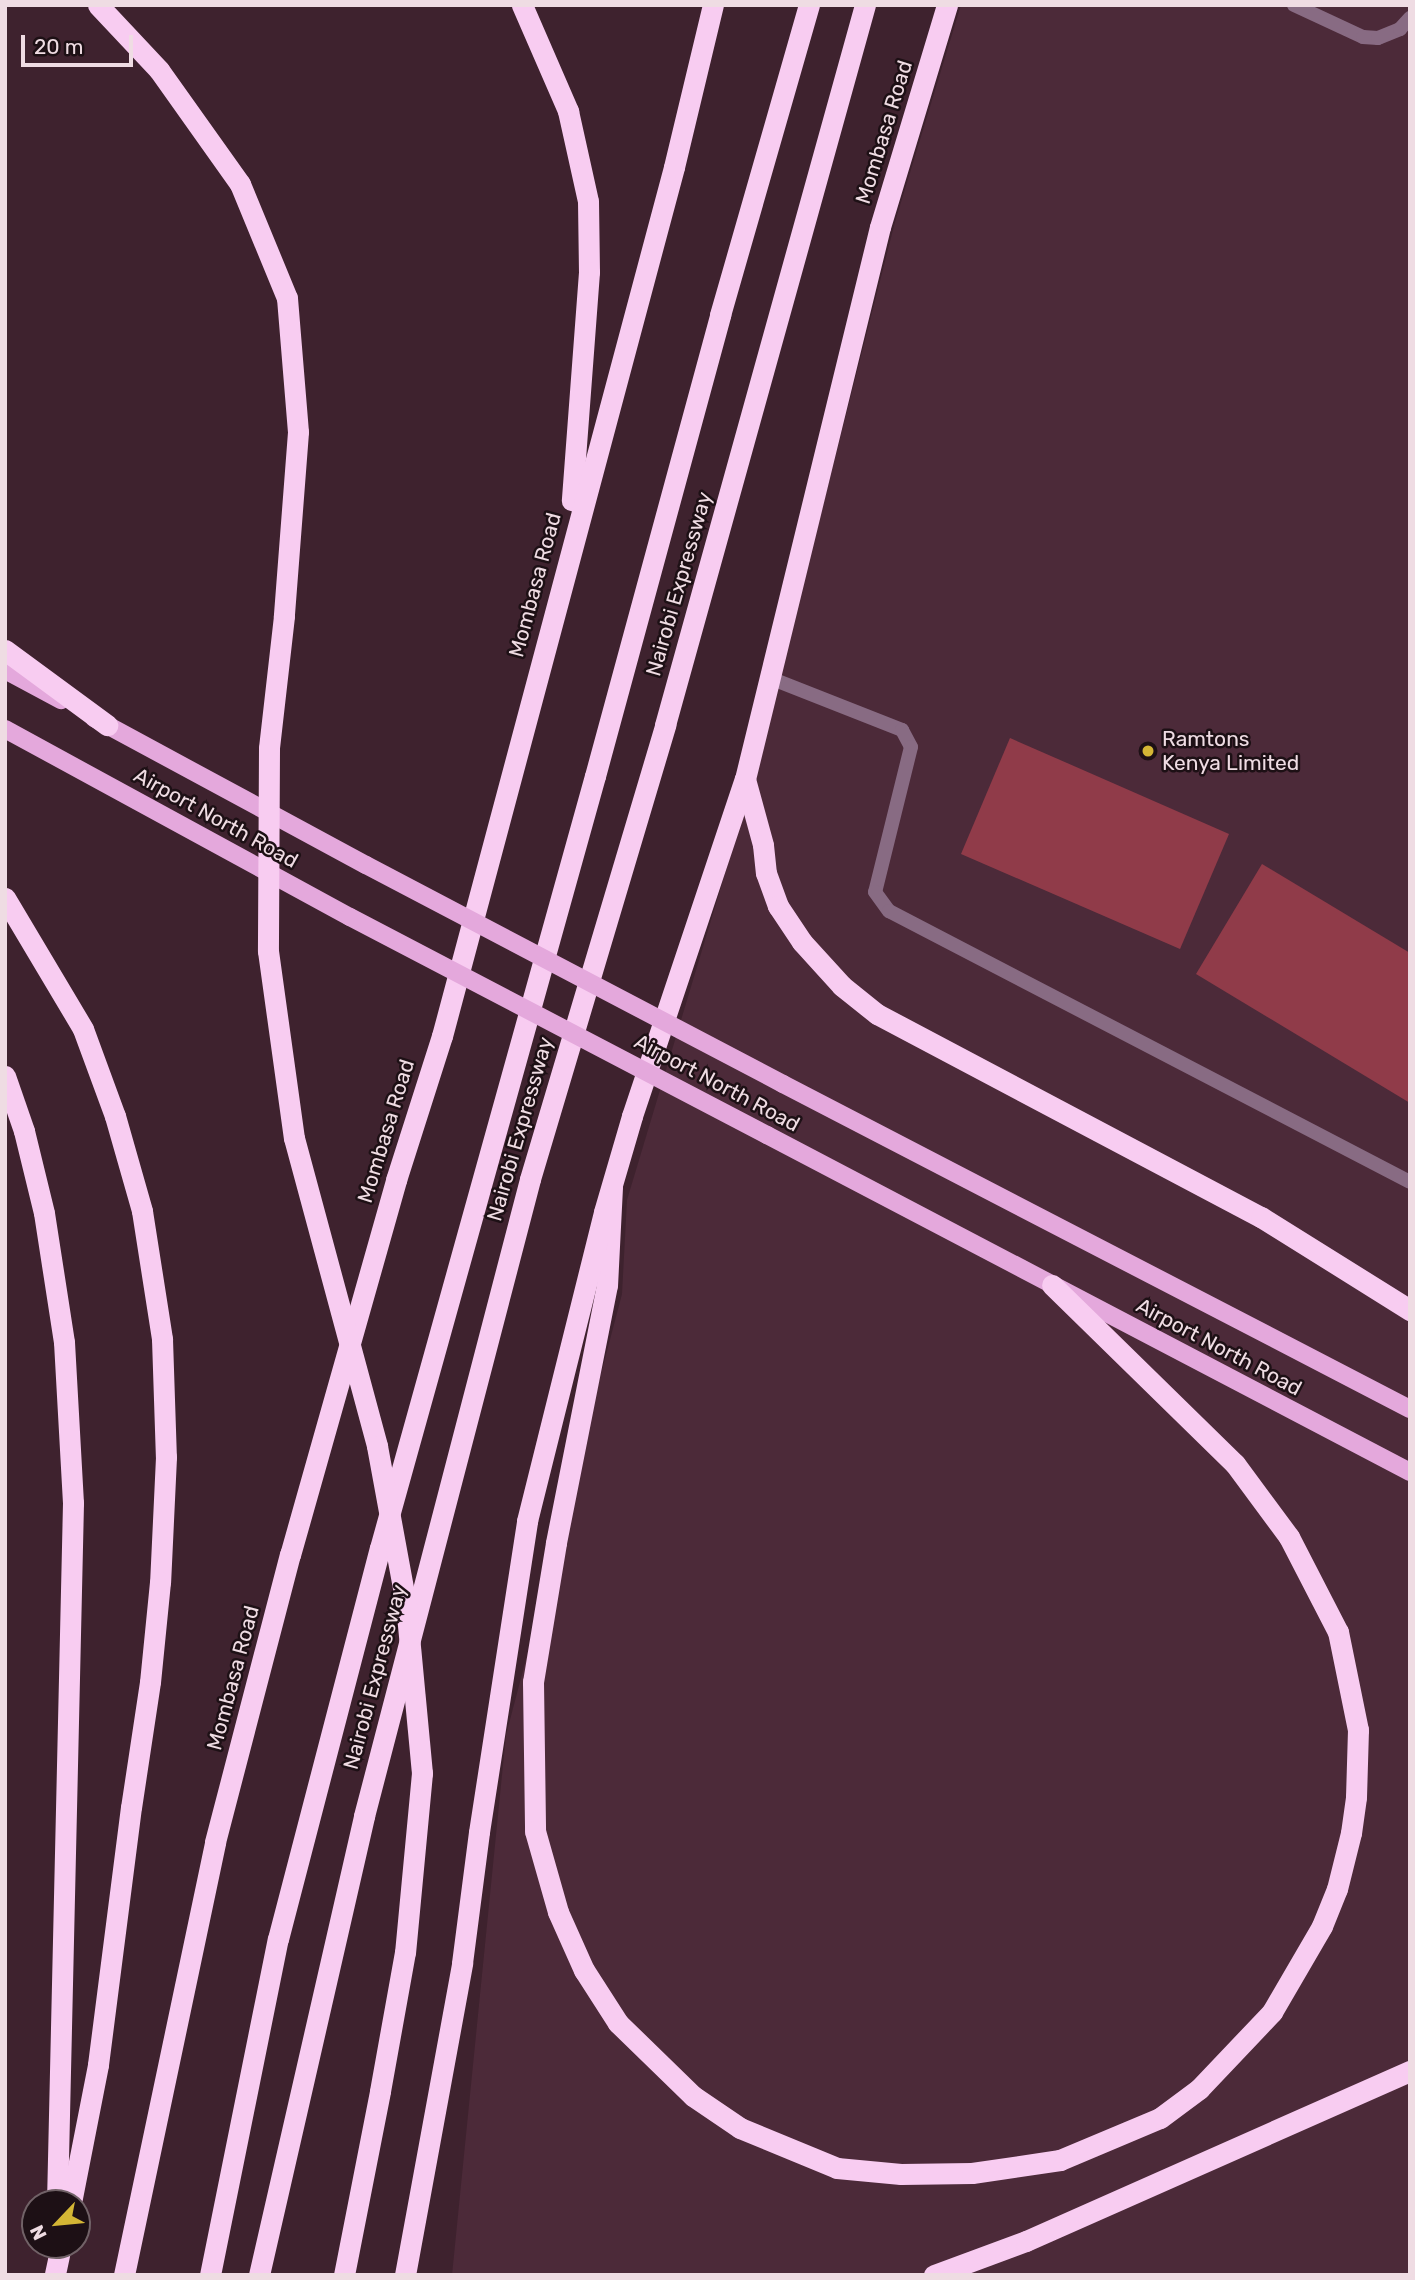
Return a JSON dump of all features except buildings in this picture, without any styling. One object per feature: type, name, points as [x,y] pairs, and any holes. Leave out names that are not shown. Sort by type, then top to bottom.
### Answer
[{"type":"highway","points":[[98,5],[159,70],[240,184],[287,298],[298,432],[284,616],[269,748],[268,951],[294,1138],[377,1447],[406,1604],[422,1773],[405,1952],[344,2275]]},
{"type":"highway","points":[[522,5],[568,110],[588,201],[589,272],[566,561]]},
{"type":"highway","name":"Mombasa Road","points":[[124,2275],[215,1842],[369,1273],[442,1035],[566,561],[674,167],[713,5]]},
{"type":"highway","name":"Nairobi Expressway","points":[[210,2275],[278,1939],[380,1548],[720,315],[809,5]]},
{"type":"highway","name":"Nairobi Expressway","points":[[258,2275],[364,1815],[530,1179],[665,726],[865,5]]},
{"type":"highway","name":"Mombasa Road","points":[[405,2275],[462,1963],[479,1832],[527,1521],[632,1116],[745,779],[880,227],[947,5]]},
{"type":"highway","points":[[5,650],[107,725]]},
{"type":"highway","points":[[745,779],[762,845],[766,873],[778,906],[802,943],[851,993],[877,1014],[1261,1217],[1410,1310]]},
{"type":"highway","points":[[5,898],[83,1029],[115,1116],[142,1211],[162,1339],[166,1457],[160,1582],[150,1682],[98,2065],[74,2189]]},
{"type":"highway","points":[[5,1076],[24,1131],[44,1213],[64,1342],[73,1503],[57,2189]]},
{"type":"highway","points":[[612,1187],[607,1285],[556,1543],[533,1682],[535,1831],[558,1912],[584,1970],[618,2023],[692,2096],[740,2128],[837,2168],[901,2174],[972,2173],[1060,2160],[1160,2118],[1199,2089],[1272,2012],[1322,1926],[1337,1889],[1351,1833],[1356,1797],[1358,1730],[1338,1632],[1289,1537],[1235,1464],[1052,1285]]},
{"type":"highway","points":[[934,2275],[1026,2241],[1410,2071]]},
{"type":"main road","name":"Airport North Road","points":[[5,670],[366,865],[1410,1409]]},
{"type":"main road","name":"Airport North Road","points":[[5,729],[350,917],[1410,1472]]},
{"type":"lane","points":[[1294,5],[1363,37],[1378,38],[1400,29],[1410,18]]},
{"type":"lane","points":[[770,678],[902,730],[911,747],[875,892],[889,911],[1410,1182]]},
{"type":"shaded area","points":[[961,5],[1410,5],[1410,2275],[452,2275],[506,1735],[622,1294],[627,1200],[754,777],[895,222]]},
{"type":"place","name":"Ramtons Kenya Limited","points":[[1148,751]]}]
